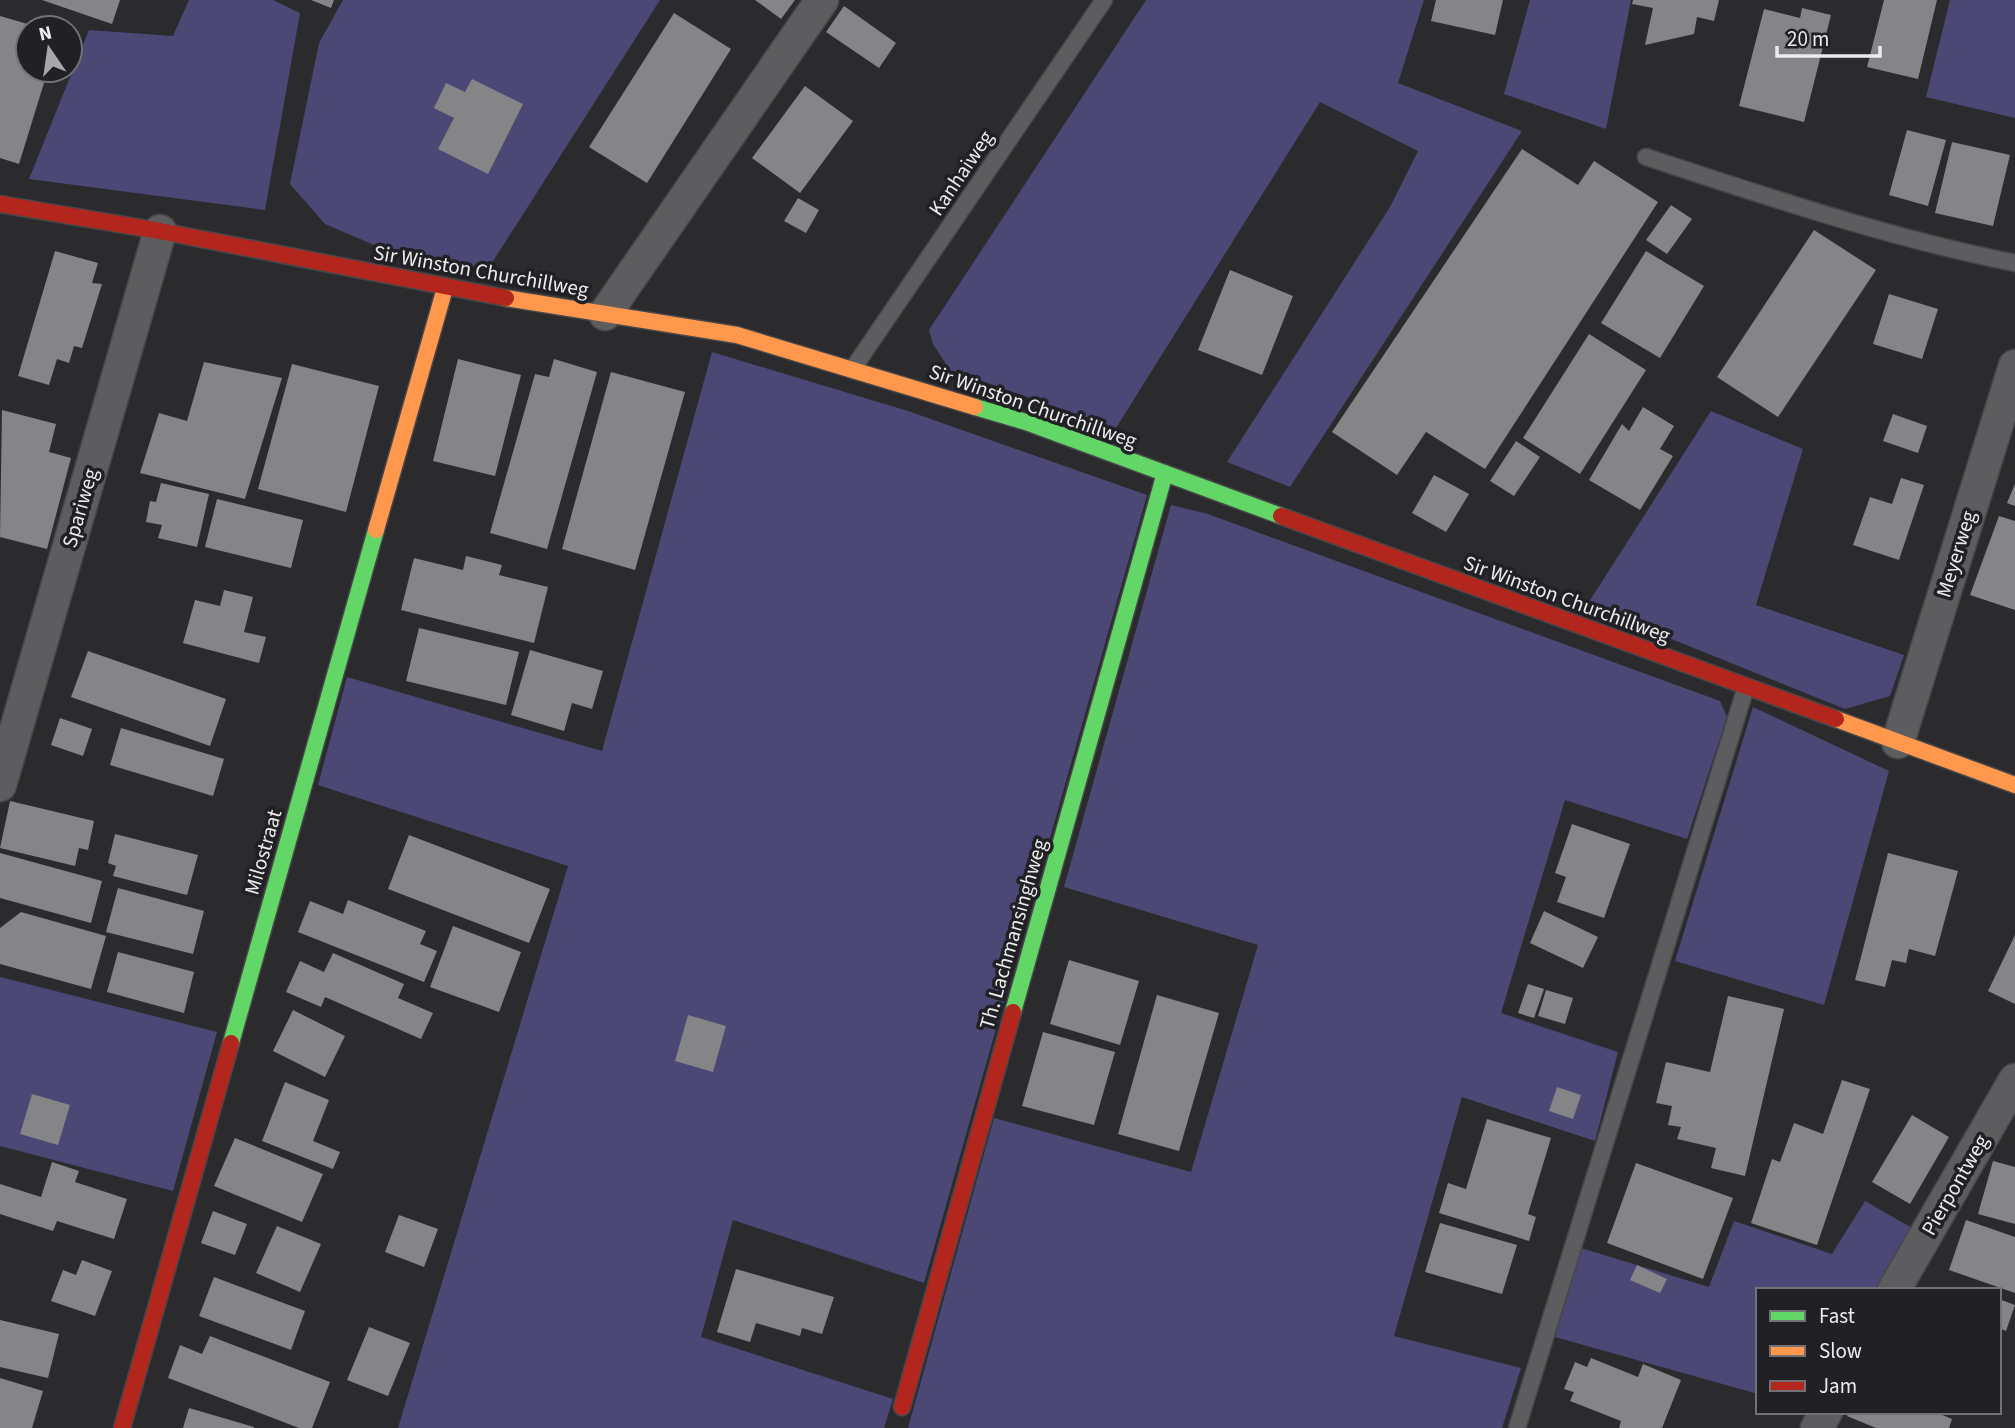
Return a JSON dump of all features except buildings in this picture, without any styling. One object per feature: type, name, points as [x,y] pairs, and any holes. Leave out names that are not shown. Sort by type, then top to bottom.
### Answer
[{"type":"street","points":[[606,314],[822,0]]},
{"type":"street","name":"Sir Winston Churchillweg","points":[[0,204],[160,231],[445,288],[737,335],[1026,422],[2015,785]]},
{"type":"street","name":"Spariweg","points":[[0,785],[160,231]]},
{"type":"street","name":"Milostraat","points":[[122,1428],[445,288]]},
{"type":"street","name":"Meyerweg","points":[[1898,742],[2015,366]]},
{"type":"street","name":"Th. Lachmansinghweg","points":[[902,1407],[1165,473]]},
{"type":"street","name":"Pierpontweg","points":[[1895,1288],[2015,1080]]},
{"type":"lane","name":"Kanhaiweg","points":[[852,370],[1104,0]]},
{"type":"lane","points":[[1646,157],[1803,209],[1946,249],[2015,263]]},
{"type":"lane","points":[[1517,1428],[1746,687]]},
{"type":"shaded area","points":[[189,0],[273,0],[300,13],[265,210],[29,179],[67,84],[84,84],[84,42],[89,30],[173,36]]},
{"type":"shaded area","points":[[343,0],[660,0],[488,269],[381,248],[325,224],[290,184],[319,43]]},
{"type":"shaded area","points":[[1146,0],[1424,0],[1398,83],[1522,131],[1290,487],[1227,462],[1390,207],[1418,151],[1320,102],[1116,428],[950,370],[933,344],[929,330]]},
{"type":"shaded area","points":[[1530,0],[1631,0],[1606,129],[1504,94]]},
{"type":"shaded area","points":[[1950,0],[2015,0],[2015,118],[1926,97]]},
{"type":"shaded area","points":[[712,352],[908,411],[1147,495],[924,1283],[733,1220],[701,1337],[893,1399],[884,1428],[398,1428],[568,866],[318,785],[347,677],[602,751]]},
{"type":"shaded area","points":[[1711,411],[1803,449],[1756,605],[1904,655],[1890,696],[1845,709],[1587,605]]},
{"type":"shaded area","points":[[1171,505],[1208,514],[1720,701],[1727,717],[1687,839],[1565,800],[1501,1013],[1618,1052],[1595,1141],[1462,1097],[1394,1336],[1521,1368],[1502,1428],[908,1428],[994,1118],[1191,1172],[1258,945],[1064,887]]},
{"type":"shaded area","points":[[1753,707],[1889,771],[1824,1005],[1675,961]]},
{"type":"shaded area","points":[[0,977],[217,1032],[173,1191],[0,1146]]},
{"type":"shaded area","points":[[1865,1201],[1912,1228],[1877,1288],[1756,1288],[1756,1393],[1555,1337],[1581,1248],[1709,1287],[1734,1221],[1832,1254]]},
{"type":"traffic: fast","points":[[975,407],[1026,422],[1281,516]]},
{"type":"traffic: fast","points":[[1013,1012],[1165,473]]},
{"type":"traffic: fast","points":[[231,1043],[376,530]]},
{"type":"traffic: slow","points":[[376,530],[445,288]]},
{"type":"traffic: slow","points":[[506,298],[737,335],[975,407]]},
{"type":"traffic: slow","points":[[1836,719],[2015,785]]},
{"type":"traffic: jam","points":[[0,204],[160,231],[506,298]]},
{"type":"traffic: jam","points":[[1281,516],[1836,719]]},
{"type":"traffic: jam","points":[[902,1407],[1013,1012]]},
{"type":"traffic: jam","points":[[122,1428],[231,1043]]}]
